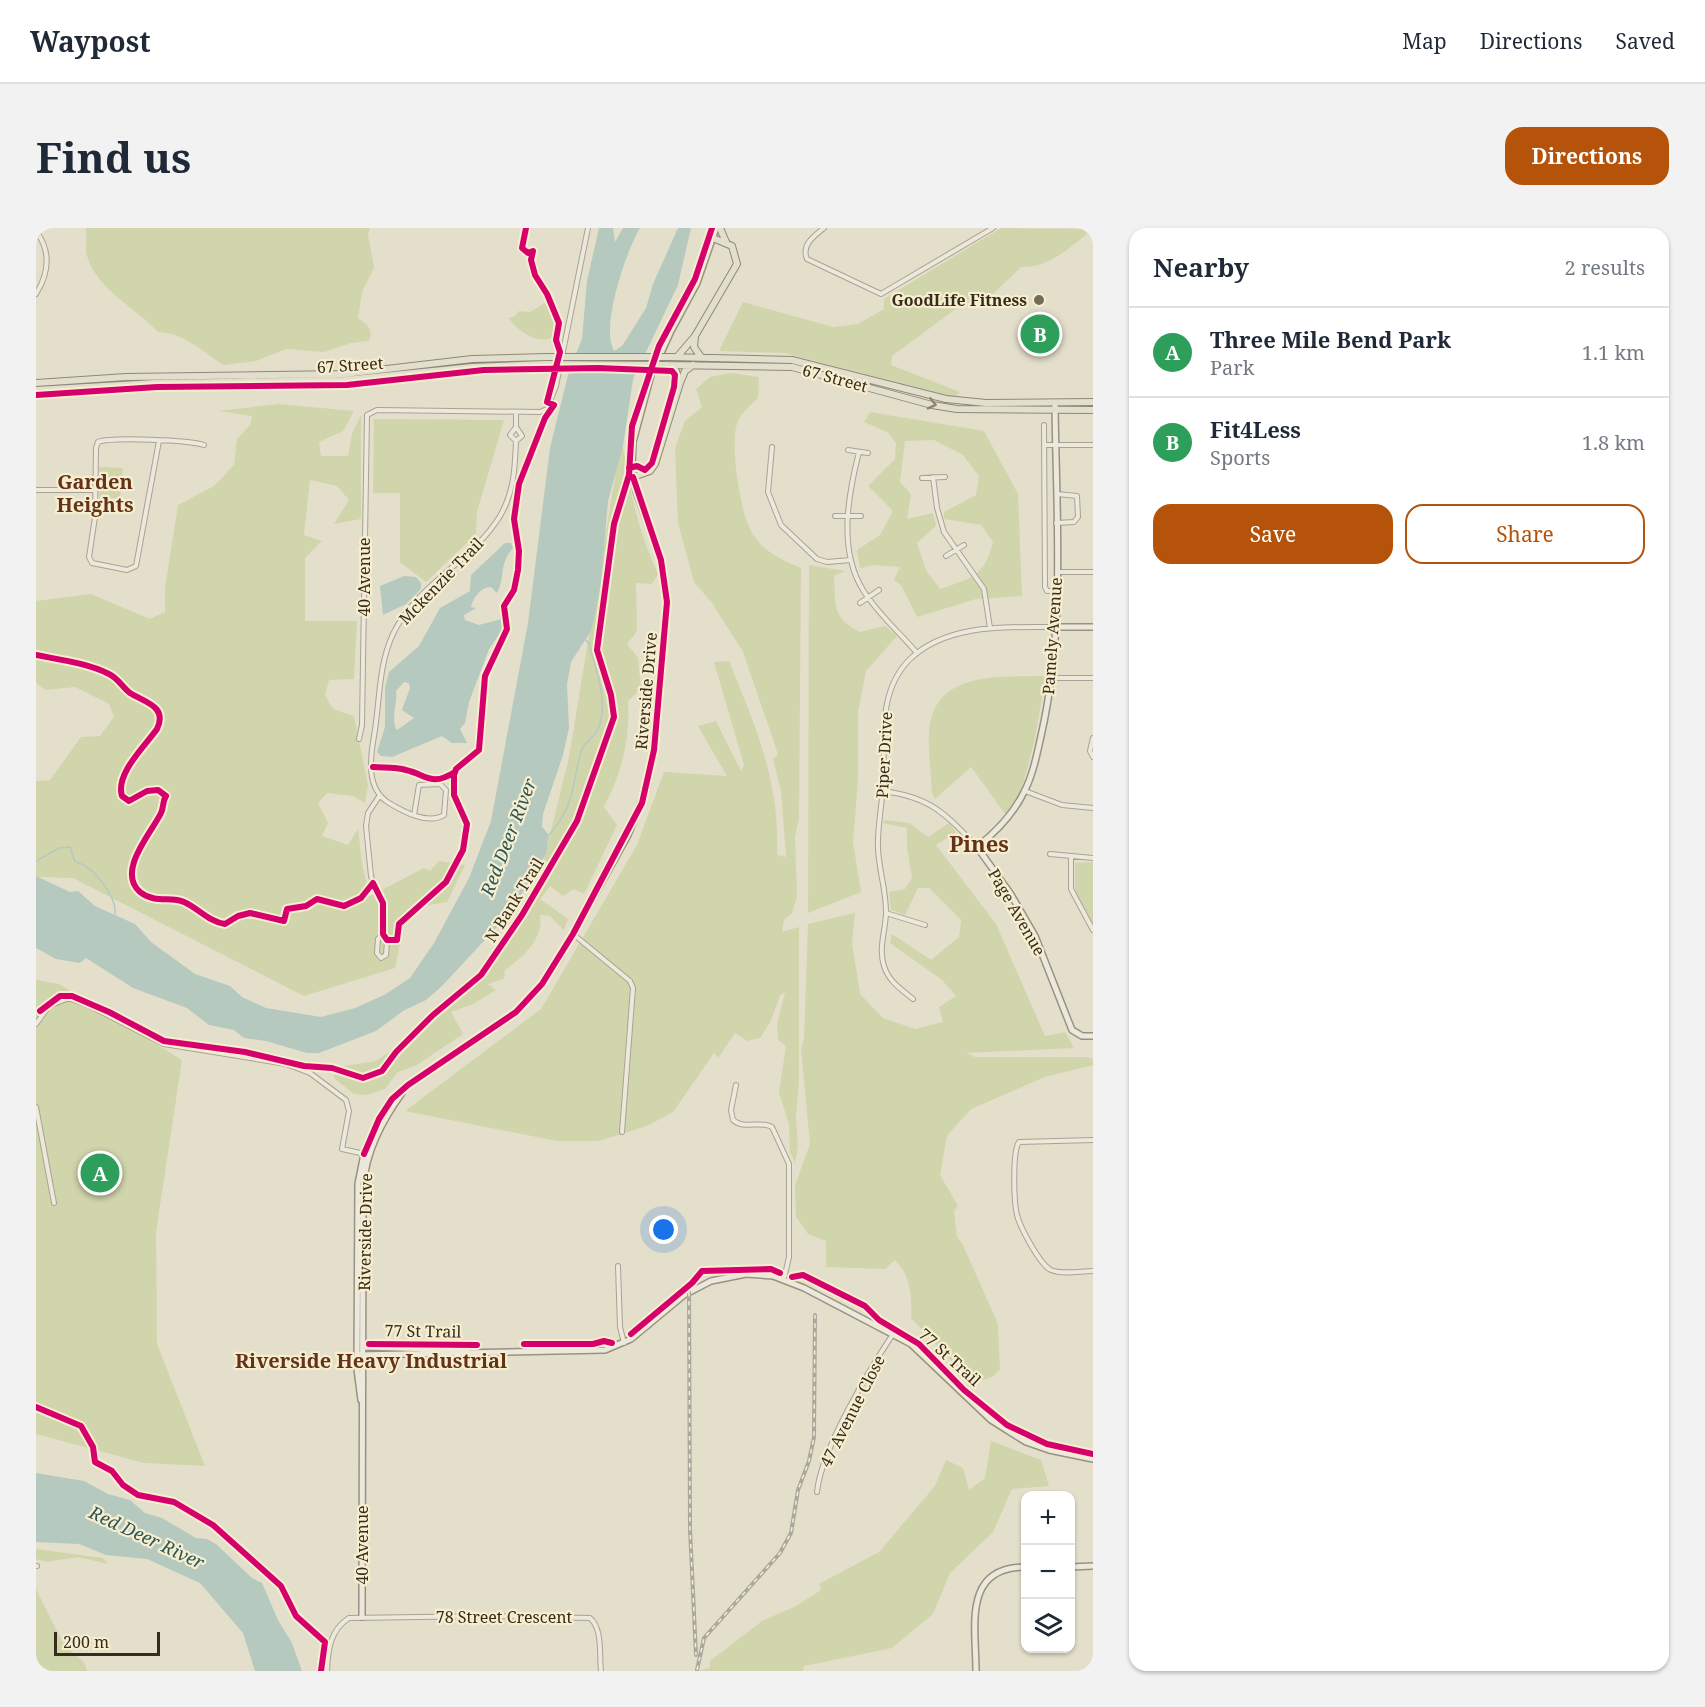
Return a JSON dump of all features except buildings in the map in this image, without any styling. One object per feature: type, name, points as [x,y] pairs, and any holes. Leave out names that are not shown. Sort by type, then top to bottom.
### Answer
[{"type":"main road","name":"Riverside Drive","points":[[361,1347],[363,1187],[366,1155],[381,1124],[408,1085],[516,1012],[542,984],[573,934],[638,814],[646,790],[654,750],[666,617],[666,585],[633,477],[634,434],[651,375],[671,331],[698,283],[718,228]]},
{"type":"main road","points":[[673,357],[695,336],[736,264],[734,249],[726,242],[718,228]]},
{"type":"main road","points":[[713,238],[726,242]]},
{"type":"main road","points":[[695,336],[694,347],[703,360]]},
{"type":"main road","name":"67 Street","points":[[36,383],[156,376],[344,374],[472,359],[673,357],[703,360],[710,365],[770,365],[810,370],[932,405],[957,409],[1055,406],[1093,402]]},
{"type":"main road","name":"67 Street","points":[[36,390],[136,383],[345,380],[463,368],[546,364],[694,365],[717,357],[792,360],[946,399],[1093,410]]},
{"type":"main road","points":[[666,364],[676,371],[680,383]]},
{"type":"main road","points":[[633,477],[650,471],[655,464],[680,383],[685,371],[694,365]]},
{"type":"main road","name":"Pamely Avenue","points":[[977,847],[1004,823],[1025,791],[1039,746],[1051,678],[1056,627],[1055,406]]},
{"type":"main road","name":"Piper Drive","points":[[1056,627],[1093,627]]},
{"type":"main road","name":"Page Avenue","points":[[977,847],[1010,893],[1035,936],[1072,1030],[1082,1036],[1093,1036]]},
{"type":"main road","points":[[360,1355],[592,1352],[624,1343],[684,1295],[711,1281],[746,1274],[784,1280],[894,1334],[928,1357],[991,1420],[1026,1442],[1048,1450],[1093,1458]]},
{"type":"main road","points":[[361,1347],[481,1352]]},
{"type":"main road","name":"40 Avenue","points":[[361,1347],[362,1617]]},
{"type":"main road","points":[[1075,1567],[1093,1566]]},
{"type":"main road","points":[[976,1671],[976,1601],[988,1578],[998,1570],[1021,1568]]},
{"type":"street","points":[[516,412],[546,410],[556,386],[588,228]]},
{"type":"street","points":[[824,228],[811,240],[805,250],[809,261],[880,294],[993,228]]},
{"type":"street","points":[[36,231],[42,241],[47,262],[44,279],[36,294]]},
{"type":"street","name":"40 Avenue","points":[[359,739],[363,715],[367,415],[377,410],[516,412]]},
{"type":"street","name":"Mckenzie Trail","points":[[380,795],[373,781],[371,767],[381,677],[390,643],[406,613],[484,536],[499,518],[513,484],[516,441],[522,436],[516,428],[516,412]]},
{"type":"street","points":[[1044,425],[1045,587],[1048,591],[1056,591]]},
{"type":"street","name":"Mckenzie Trail","points":[[516,428],[510,435],[516,441]]},
{"type":"street","points":[[159,441],[137,564],[133,569],[106,567],[90,561],[98,442],[159,441],[193,441],[204,445]]},
{"type":"street","points":[[1045,445],[1093,445]]},
{"type":"street","points":[[772,447],[768,492],[781,525],[817,559],[828,562],[851,560]]},
{"type":"street","points":[[848,450],[868,453]]},
{"type":"street","points":[[859,452],[851,485],[848,516],[851,560],[858,582],[868,598],[917,653]]},
{"type":"street","points":[[933,477],[938,515],[955,550],[982,585],[990,628]]},
{"type":"street","points":[[922,478],[945,477]]},
{"type":"street","points":[[36,490],[95,490]]},
{"type":"street","points":[[1056,494],[1074,494],[1078,500],[1076,522],[1056,523]]},
{"type":"street","points":[[835,516],[861,516]]},
{"type":"street","points":[[946,556],[964,545]]},
{"type":"street","points":[[1056,572],[1093,572]]},
{"type":"street","points":[[860,603],[879,590]]},
{"type":"street","name":"Piper Drive","points":[[913,999],[893,983],[884,966],[882,952],[886,913],[878,847],[883,791],[886,704],[898,674],[917,653],[941,639],[990,628],[1056,627]]},
{"type":"street","points":[[1051,678],[1093,678]]},
{"type":"street","points":[[1093,738],[1090,751],[1093,757]]},
{"type":"street","points":[[383,934],[378,939],[377,947],[377,954],[381,958],[386,955],[387,940],[383,934],[383,903],[374,883],[366,822],[370,809],[380,795],[391,804],[414,815],[435,818],[443,816],[446,811],[445,787],[440,784],[419,785],[414,815]]},
{"type":"street","name":"Page Avenue","points":[[883,791],[913,796],[934,805],[977,847]]},
{"type":"street","points":[[1025,791],[1062,805],[1093,808]]},
{"type":"street","points":[[1050,854],[1071,858],[1093,858]]},
{"type":"street","points":[[1071,858],[1071,889],[1093,930]]},
{"type":"street","points":[[356,901],[374,883]]},
{"type":"street","points":[[886,913],[925,925]]},
{"type":"street","points":[[573,934],[630,981],[633,988],[622,1132]]},
{"type":"street","points":[[36,1024],[49,1006],[69,998],[90,1006],[164,1044],[286,1064],[307,1071],[346,1100],[349,1111],[342,1149],[366,1155]]},
{"type":"street","points":[[736,1085],[731,1110],[733,1120],[739,1125],[765,1124],[772,1127],[788,1159],[789,1247],[784,1280]]},
{"type":"street","points":[[36,1107],[54,1203]]},
{"type":"street","points":[[1093,1140],[1019,1142],[1015,1152],[1015,1203],[1019,1221],[1046,1266],[1060,1271],[1093,1271]]},
{"type":"street","points":[[618,1266],[620,1327],[624,1343]]},
{"type":"street","name":"47 Avenue Close","points":[[817,1492],[824,1463],[868,1374],[894,1334]]},
{"type":"street","points":[[327,1671],[329,1650],[335,1631],[349,1618],[362,1617]]},
{"type":"street","name":"78 Street Crescent","points":[[362,1617],[590,1618],[596,1622],[598,1631],[601,1671]]},
{"type":"green space","points":[[86,228],[370,228],[368,234],[374,268],[362,292],[358,318],[370,330],[369,341],[351,343],[323,352],[286,349],[256,361],[223,365],[184,339],[158,332],[108,289],[92,268],[87,256]]},
{"type":"green space","points":[[1001,228],[1093,229],[1069,249],[1050,260],[1031,267],[1021,267],[994,293],[961,305],[892,356],[891,365],[960,392],[955,397],[784,353],[719,351],[743,302],[833,327],[858,324],[884,309],[884,299]]},
{"type":"green space","points":[[545,303],[554,319],[555,337],[541,339],[529,336],[508,318],[515,316],[519,311],[530,312]]},
{"type":"green space","points":[[732,373],[759,377],[758,398],[745,410],[736,428],[735,457],[739,491],[746,520],[759,543],[779,558],[801,568],[799,818],[795,838],[797,896],[792,913],[784,920],[782,932],[799,927],[799,1081],[796,1117],[798,1146],[795,1163],[790,1152],[789,1125],[779,1092],[786,1046],[778,1040],[777,1025],[785,992],[780,995],[771,1021],[760,1038],[747,1041],[735,1033],[718,1058],[714,1053],[673,1112],[647,1126],[599,1141],[557,1141],[405,1111],[541,1009],[637,845],[664,772],[727,776],[698,726],[716,721],[741,771],[744,765],[714,662],[729,661],[757,732],[775,803],[777,855],[786,857],[781,791],[773,759],[778,754],[743,652],[712,603],[694,582],[678,523],[675,448],[685,421],[702,407],[696,389],[710,377]]},
{"type":"green space","points":[[279,404],[354,411],[343,431],[319,442],[321,456],[348,456],[352,434],[361,415],[361,519],[334,524],[349,500],[337,486],[310,480],[304,535],[322,541],[305,558],[305,621],[357,621],[354,679],[329,680],[325,695],[333,709],[354,716],[368,785],[365,803],[353,796],[327,793],[318,803],[328,823],[322,836],[348,845],[358,829],[362,864],[370,896],[424,868],[430,871],[439,861],[465,865],[447,902],[407,909],[395,968],[304,996],[73,878],[36,877],[36,781],[50,780],[81,737],[100,736],[114,717],[109,704],[75,687],[46,690],[36,683],[36,601],[91,594],[150,619],[165,612],[165,588],[178,505],[214,486],[234,465],[237,439],[250,425],[252,416],[218,411]]},
{"type":"green space","points":[[870,412],[984,431],[1018,494],[1022,596],[976,599],[917,617],[901,585],[894,580],[900,567],[875,565],[860,568],[857,550],[880,535],[893,511],[868,486],[895,459],[896,443],[887,432],[864,422]],"holes":[[[934,440],[963,455],[979,476],[976,495],[944,512],[944,519],[981,525],[993,542],[986,562],[975,575],[940,589],[926,570],[917,543],[936,526],[933,513],[907,519],[911,494],[900,482],[905,441]]]},
{"type":"green space","points":[[374,419],[504,420],[477,512],[476,534],[426,582],[400,562],[400,493],[373,493]]},
{"type":"green space","points":[[621,441],[638,520],[658,574],[652,584],[636,583],[637,631],[627,644],[638,658],[641,689],[628,701],[628,729],[624,756],[604,807],[617,825],[584,894],[574,889],[563,896],[550,886],[540,899],[568,919],[564,930],[550,916],[540,915],[539,932],[531,947],[505,970],[504,979],[488,984],[496,990],[473,1004],[451,1012],[463,1034],[417,1065],[398,1072],[385,1089],[366,1095],[354,1094],[335,1079],[332,1068],[376,1061],[423,1028],[479,972],[539,880],[569,757]]},
{"type":"green space","points":[[99,467],[123,468],[120,498],[99,498]]},
{"type":"green space","points":[[809,565],[845,571],[834,576],[835,603],[840,616],[851,627],[860,632],[885,626],[897,636],[866,671],[858,712],[858,781],[853,842],[861,892],[808,913]]},
{"type":"green space","points":[[1046,676],[1034,743],[1020,795],[1006,815],[971,767],[935,799],[932,793],[929,736],[931,719],[938,703],[962,684],[978,679]]},
{"type":"green space","points":[[884,820],[909,823],[928,837],[949,823],[956,832],[936,845],[996,924],[1045,1036],[1065,1032],[1074,1048],[966,1053],[975,1057],[1088,1057],[1093,1059],[1093,1065],[1045,1077],[971,1109],[947,1136],[940,1175],[958,1206],[954,1211],[957,1237],[963,1245],[998,1324],[1000,1369],[984,1380],[964,1381],[960,1370],[911,1318],[909,1287],[904,1273],[895,1260],[885,1269],[826,1267],[826,1241],[808,1234],[796,1217],[795,1185],[810,1144],[801,1049],[804,1039],[808,924],[855,913],[852,942],[860,994],[883,1018],[915,1029],[943,1022],[939,1007],[956,996],[942,980],[890,943],[892,934],[931,960],[959,937],[961,920],[929,888],[918,888],[905,915],[891,910],[889,892],[905,889],[912,878],[907,847],[907,828],[883,823]]},
{"type":"green space","points":[[1093,862],[1093,925],[1075,892],[1075,863]]},
{"type":"green space","points":[[36,980],[59,984],[182,1060],[156,1232],[157,1344],[205,1466],[144,1463],[36,1434]]},
{"type":"green space","points":[[991,1441],[1041,1460],[1049,1486],[1012,1489],[993,1532],[950,1573],[933,1614],[892,1648],[804,1666],[803,1671],[697,1671],[710,1668],[710,1661],[762,1621],[796,1606],[821,1590],[819,1584],[879,1552],[935,1486],[946,1460],[963,1468],[969,1490],[985,1478]]},
{"type":"green space","points":[[36,1549],[103,1558],[108,1564],[78,1557],[46,1562],[36,1559]]},
{"type":"green space","points":[[36,1589],[64,1645],[84,1662],[87,1671],[36,1671]]},
{"type":"water","name":"Red Deer River","points":[[599,228],[613,228],[615,242],[623,228],[640,228],[628,254],[612,307],[610,325],[614,351],[622,346],[646,308],[653,284],[678,228],[691,228],[678,285],[633,379],[623,446],[608,501],[601,583],[594,619],[591,631],[571,662],[567,684],[569,728],[563,755],[543,814],[542,827],[549,835],[546,854],[511,912],[426,1000],[403,1011],[376,1031],[319,1053],[307,1053],[266,1041],[244,1038],[234,1030],[209,1025],[187,1008],[133,988],[86,958],[80,963],[56,959],[36,948],[36,876],[70,892],[78,891],[95,906],[135,924],[151,942],[195,974],[230,986],[242,997],[266,1008],[321,1017],[355,1008],[386,994],[410,978],[434,943],[469,878],[491,821],[528,623],[550,448],[569,371],[582,339],[587,281]]},
{"type":"water","points":[[505,543],[511,543],[513,548],[505,560],[497,593],[491,587],[484,589],[472,604],[471,607],[476,608],[464,615],[465,620],[479,625],[502,619],[505,626],[489,649],[469,702],[465,723],[460,729],[467,743],[452,743],[442,736],[392,757],[381,756],[377,752],[385,727],[385,688],[389,672],[419,646],[440,608],[470,591],[471,575]],"holes":[[[404,682],[409,683],[410,688],[402,710],[414,718],[397,730],[394,721],[396,691]]]},
{"type":"water","points":[[404,576],[416,577],[421,583],[421,589],[406,604],[383,615],[380,586]]},
{"type":"water","name":"Red Deer River","points":[[36,1473],[84,1481],[108,1494],[130,1500],[145,1513],[162,1518],[196,1538],[207,1539],[216,1544],[252,1578],[262,1583],[278,1620],[292,1643],[302,1671],[255,1671],[243,1633],[200,1583],[147,1559],[106,1555],[79,1544],[36,1542]]},
{"type":"waterway","points":[[549,835],[569,802],[582,749],[597,731],[601,721],[602,699],[598,676],[586,640]]},
{"type":"waterway","points":[[36,861],[59,848],[70,847],[75,862],[82,864],[96,875],[108,891],[115,907],[115,914]]},
{"type":"railway","points":[[689,1292],[690,1529],[696,1655]]},
{"type":"railway","points":[[697,1670],[704,1638],[780,1553],[791,1533],[798,1490],[809,1461],[814,1437],[815,1315]]},
{"type":"cycle path","points":[[36,655],[101,670],[115,678],[130,693],[148,702],[157,710],[160,721],[157,729],[127,770],[121,788],[122,796],[129,801],[147,791],[158,790],[166,796],[161,813],[134,863],[132,873],[134,883],[140,892],[151,898],[179,900],[214,921],[225,924],[238,916],[250,913],[284,921],[287,909],[306,906],[317,899],[344,906],[361,898],[373,883],[383,903],[383,934],[387,940],[397,940],[399,924],[446,882],[463,850],[467,824],[454,795],[454,775],[456,769],[479,750],[485,676],[507,629],[504,606],[514,590],[518,570],[519,551],[514,519],[519,484],[545,418],[554,405],[547,402],[560,352],[556,340],[559,323],[547,294],[535,275],[531,260],[533,251],[528,253],[522,248],[526,228]]},
{"type":"cycle path","name":"N Bank Trail","points":[[40,1011],[60,996],[72,996],[109,1012],[164,1041],[245,1052],[304,1066],[332,1068],[363,1078],[382,1071],[396,1052],[433,1015],[481,975],[522,915],[577,821],[614,717],[611,695],[597,650],[614,524],[629,475],[632,426],[659,346],[695,279],[712,228]]},
{"type":"cycle path","points":[[36,395],[157,387],[347,385],[484,370],[598,368],[672,371],[675,375],[674,387],[652,463],[645,470],[637,466],[629,468]]},
{"type":"cycle path","points":[[364,1154],[379,1119],[392,1099],[408,1085],[516,1012],[542,984],[573,934],[642,803],[654,750],[667,602],[661,560],[633,477]]},
{"type":"cycle path","points":[[373,767],[402,769],[434,779],[440,779],[455,772]]},
{"type":"cycle path","points":[[631,1334],[692,1283],[702,1271],[771,1269],[780,1273]]},
{"type":"cycle path","name":"77 St Trail","points":[[792,1277],[803,1275],[865,1306],[879,1320],[919,1344],[964,1390],[1007,1425],[1047,1444],[1093,1454]]},
{"type":"cycle path","points":[[524,1344],[593,1344],[604,1341],[612,1343]]},
{"type":"cycle path","name":"77 St Trail","points":[[369,1344],[477,1345]]},
{"type":"cycle path","points":[[36,1407],[81,1426],[93,1447],[95,1462],[112,1471],[123,1485],[138,1495],[174,1502],[213,1525],[281,1586],[296,1616],[325,1642],[321,1671]]},
{"type":"place","name":"GoodLife Fitness","points":[[1039,300]]},
{"type":"place","name":"Fit4Less","points":[[1040,334]]},
{"type":"place","name":"Three Mile Bend Park","points":[[100,1173]]},
{"type":"district","name":"Garden Heights","points":[[95,492]]},
{"type":"district","name":"Pines","points":[[979,843]]},
{"type":"district","name":"Riverside Heavy Industrial","points":[[371,1360]]}]
